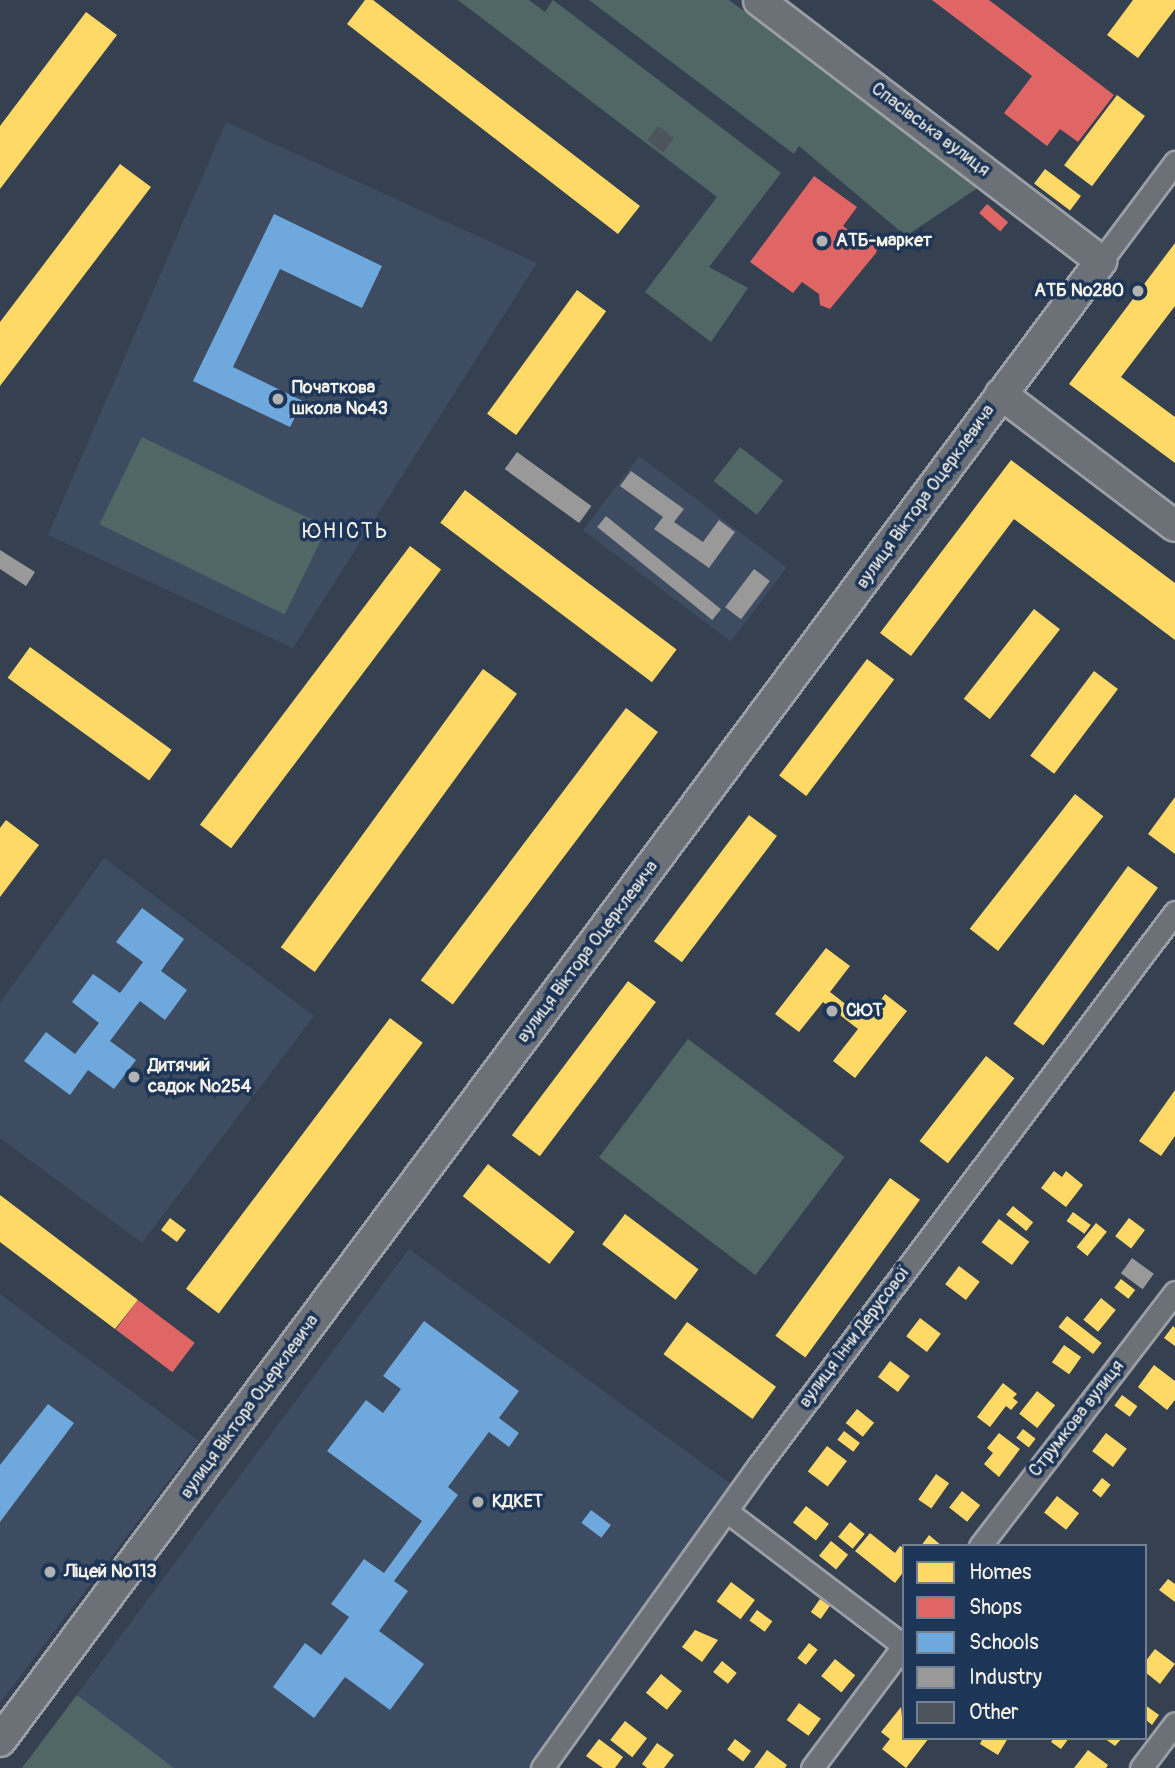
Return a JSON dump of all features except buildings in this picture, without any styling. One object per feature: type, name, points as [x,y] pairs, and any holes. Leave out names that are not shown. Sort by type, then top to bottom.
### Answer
[{"type":"street","name":"Спасівська вулиця","points":[[759,0],[1101,261]]},
{"type":"street","name":"вулиця Віктора Оцерклевича","points":[[0,1741],[1175,162]]},
{"type":"street","points":[[1001,394],[1175,526]]},
{"type":"street","name":"вулиця Інни Дерусової","points":[[542,1768],[729,1513],[759,1465],[1175,912]]},
{"type":"street","name":"Струмкова вулиця","points":[[982,1544],[1175,1292]]},
{"type":"street","points":[[729,1513],[902,1644]]},
{"type":"street","points":[[812,1768],[902,1646]]},
{"type":"street","points":[[1141,1768],[1175,1723]]},
{"type":"shaded area","name":"Початкова школа №43","points":[[226,122],[537,263],[293,648],[48,535]]},
{"type":"shaded area","points":[[639,456],[787,567],[731,642],[583,530]]},
{"type":"shaded area","name":"Дитячий садок №254","points":[[104,858],[314,1016],[142,1243],[0,1138],[0,1003]]},
{"type":"shaded area","name":"КДКЕТ","points":[[409,1249],[742,1492],[542,1768],[22,1768]]},
{"type":"shaded area","name":"Ліцей №113","points":[[0,1294],[199,1441],[0,1703]]},
{"type":"green space","points":[[458,0],[529,0],[545,12],[553,0],[781,173],[709,267],[748,288],[711,342],[645,292],[717,197]]},
{"type":"green space","points":[[589,0],[729,0],[979,187],[906,236],[799,146],[794,154]]},
{"type":"green space","points":[[142,437],[327,527],[285,614],[99,524]]},
{"type":"green space","points":[[740,447],[783,481],[757,515],[714,481]]},
{"type":"green space","points":[[688,1039],[845,1157],[755,1275],[599,1157]]},
{"type":"green space","points":[[77,1695],[174,1768],[22,1768]]},
{"type":"place","name":"АТБ-маркет","points":[[822,241]]},
{"type":"place","name":"АТБ №280","points":[[1138,291]]},
{"type":"place","name":"Початкова школа №43","points":[[278,399]]},
{"type":"place","name":"СЮТ","points":[[832,1011]]},
{"type":"place","name":"Дитячий садок №254","points":[[134,1077]]},
{"type":"place","name":"КДКЕТ","points":[[478,1502]]},
{"type":"place","name":"Ліцей №113","points":[[50,1572]]},
{"type":"district","name":"ЮНІСТЬ","points":[[346,532]]}]
